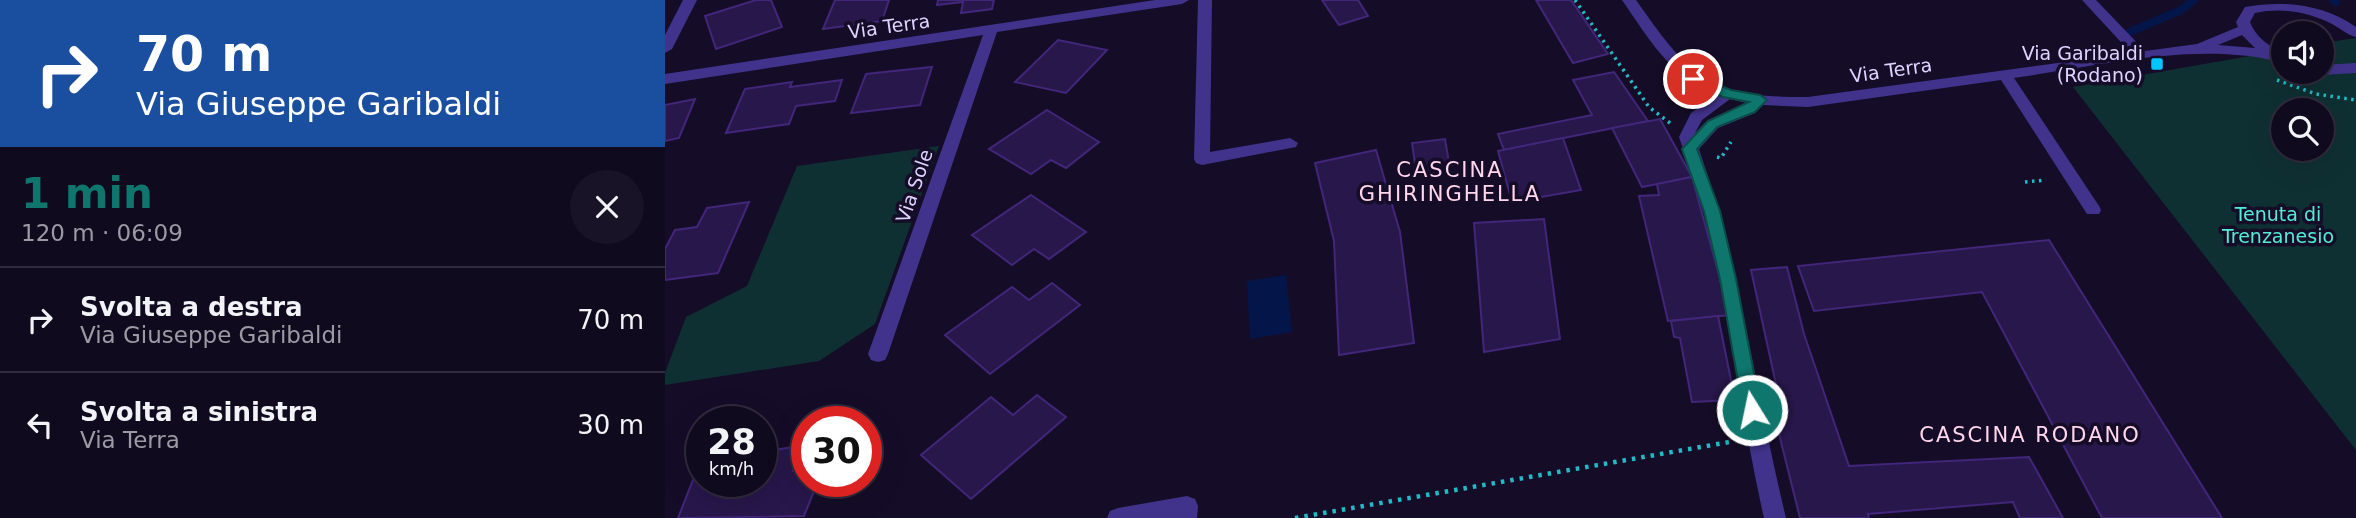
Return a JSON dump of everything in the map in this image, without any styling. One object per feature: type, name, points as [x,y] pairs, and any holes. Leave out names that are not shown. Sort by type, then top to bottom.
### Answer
[{"type":"street","points":[[665,50],[669,31],[690,0]]},
{"type":"street","name":"Via Terra","points":[[665,79],[1182,0]]},
{"type":"street","points":[[1205,0],[1202,159],[1290,143]]},
{"type":"street","name":"Via Terra","points":[[1629,0],[1675,64],[1705,86],[1760,100],[1808,102],[2198,48],[2271,56]]},
{"type":"street","points":[[2089,0],[2142,55]]},
{"type":"street","points":[[2296,0],[2312,10]]},
{"type":"street","points":[[2271,52],[2255,42],[2245,29],[2245,15],[2256,3],[2282,4],[2356,21]]},
{"type":"street","points":[[2329,16],[2356,33]]},
{"type":"street","name":"Via Terra","points":[[2198,48],[2245,29]]},
{"type":"street","name":"Via Sole","points":[[878,354],[991,31]]},
{"type":"street","points":[[665,67],[684,76]]},
{"type":"street","points":[[2334,70],[2353,71]]},
{"type":"street","points":[[2004,74],[2092,210]]},
{"type":"street","points":[[1728,94],[1702,111],[1687,131],[1689,149],[1712,211],[1726,268],[1756,437],[1775,518]]},
{"type":"street","points":[[1689,149],[1713,124],[1750,109],[1760,100]]},
{"type":"street","points":[[1118,518],[1186,512]]},
{"type":"path","points":[[1575,0],[1650,107],[1667,120],[1689,149]]},
{"type":"path","points":[[1295,518],[1756,437]]},
{"type":"green space","name":"Tenuta di Trenzanesio","points":[[2356,38],[2356,450],[2073,87],[2271,52],[2271,84],[2334,84],[2334,41]]},
{"type":"green space","points":[[939,146],[875,324],[819,361],[665,385],[665,373],[686,317],[747,286],[797,166]]},
{"type":"shaded area","points":[[1286,275],[1292,332],[1250,339],[1247,281]]},
{"type":"building","points":[[756,0],[771,0],[782,27],[716,49],[705,16]]},
{"type":"building","points":[[835,0],[889,0],[882,21],[823,29]]},
{"type":"building","points":[[938,0],[994,0],[992,9],[961,13],[963,2],[937,5]]},
{"type":"building","points":[[1322,0],[1358,0],[1368,16],[1339,25]]},
{"type":"building","points":[[1536,0],[1571,0],[1608,54],[1573,63]]},
{"type":"building","points":[[1058,40],[1107,50],[1066,93],[1015,82]]},
{"type":"building","points":[[932,67],[920,105],[851,113],[866,74]]},
{"type":"building","points":[[1614,72],[1648,121],[1504,150],[1498,134],[1592,115],[1573,80]]},
{"type":"building","points":[[842,80],[835,101],[796,106],[789,124],[726,133],[745,89],[792,82],[790,87]]},
{"type":"building","points":[[695,99],[679,138],[665,141],[665,105]]},
{"type":"building","points":[[1047,110],[1099,142],[1066,168],[1051,160],[1031,174],[989,149]]},
{"type":"building","points":[[1660,119],[1692,177],[1642,187],[1612,128]]},
{"type":"building","points":[[1563,138],[1581,190],[1512,202],[1498,151]]},
{"type":"building","points":[[1445,139],[1450,168],[1416,171],[1412,143]]},
{"type":"building","points":[[1376,150],[1400,232],[1414,343],[1339,355],[1334,241],[1315,163]]},
{"type":"building","points":[[1692,177],[1730,315],[1668,321],[1639,196],[1659,195],[1657,184]]},
{"type":"building","points":[[1031,195],[1086,232],[1049,259],[1034,249],[1012,265],[972,235]]},
{"type":"building","points":[[749,202],[718,273],[665,280],[665,249],[675,230],[697,227],[707,208]]},
{"type":"building","points":[[1544,219],[1560,339],[1484,352],[1474,223]]},
{"type":"building","name":"CASCINA RODANO","points":[[2049,240],[2222,518],[2102,518],[1982,292],[1814,311],[1798,266]]},
{"type":"building","points":[[1787,267],[1804,334],[1849,466],[2029,457],[2063,518],[2020,518],[2013,502],[1868,514],[1869,518],[1800,518],[1768,390],[1777,389],[1751,270]]},
{"type":"building","points":[[1052,283],[1080,305],[990,374],[945,335],[1012,287],[1029,300]]},
{"type":"building","points":[[1718,316],[1735,400],[1692,402],[1680,338],[1674,337],[1671,321]]},
{"type":"building","points":[[1037,395],[1066,417],[971,499],[921,455],[991,397],[1013,415]]},
{"type":"building","points":[[791,447],[791,497],[812,497],[804,516],[678,518],[686,497],[777,497],[777,450]]},
{"type":"waterway","points":[[2130,32],[2181,10],[2194,0]]},
{"type":"place","name":"Via Garibaldi (Rodano)","points":[[2157,64]]},
{"type":"district","name":"CASCINA GHIRINGHELLA","points":[[1450,182]]},
{"type":"district","name":"CASCINA RODANO","points":[[2030,435]]},
{"type":"route","points":[[1693,79],[1728,94],[1760,100],[1750,109],[1724,117],[1713,124],[1689,149],[1712,211],[1728,279],[1752,410]]}]
